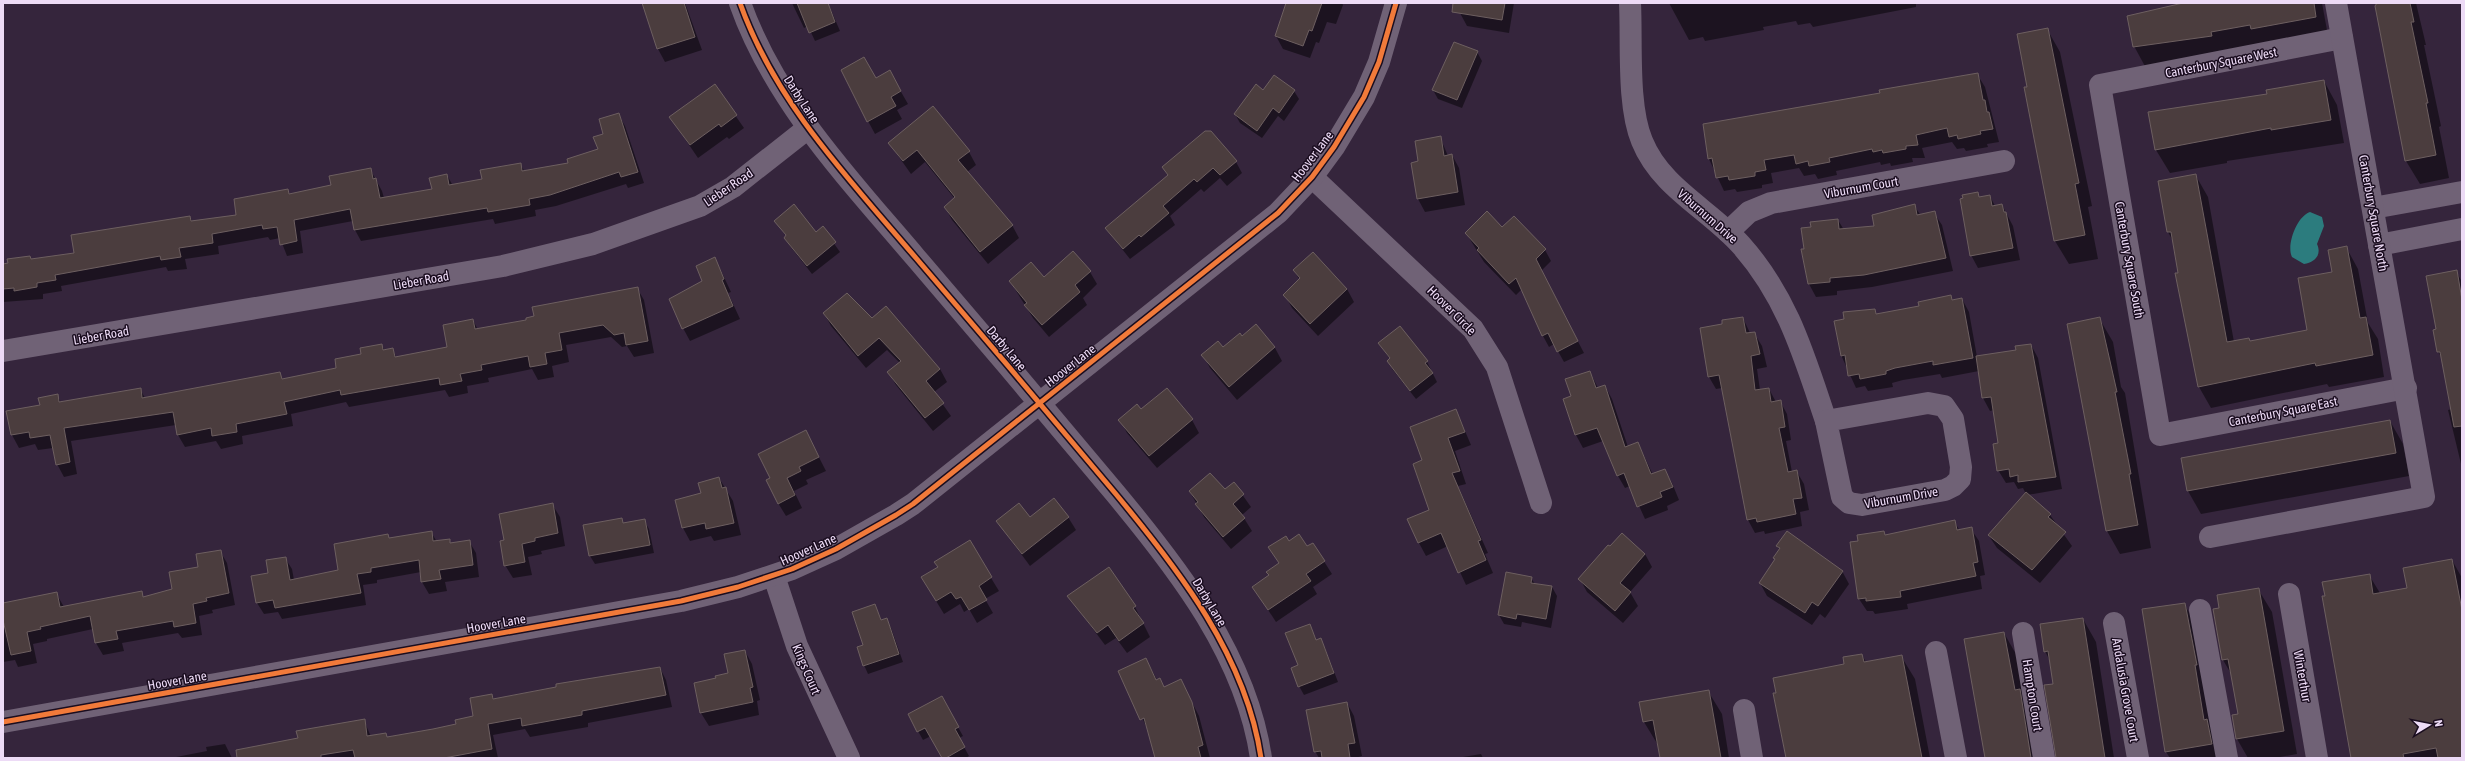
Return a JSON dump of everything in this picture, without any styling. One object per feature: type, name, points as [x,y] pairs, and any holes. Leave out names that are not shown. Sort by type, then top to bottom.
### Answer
[{"type":"street","name":"Darby Lane","points":[[740,3],[754,39],[781,89],[808,128],[1040,403],[1178,571],[1209,620],[1239,681],[1255,728],[1261,758]]},
{"type":"street","name":"Hoover Lane","points":[[3,722],[681,601],[774,576],[836,549],[902,511],[1258,230],[1312,177],[1334,147],[1368,88],[1389,35],[1396,3]]},
{"type":"street","name":"Viburnum Drive","points":[[1630,3],[1634,115],[1642,141],[1649,157],[1672,186],[1728,232],[1771,284],[1789,318],[1826,421],[1840,492],[1849,503],[1862,505],[1945,490],[1953,486],[1960,479],[1961,467],[1953,419],[1950,413],[1941,404],[1928,403],[1826,421]]},
{"type":"street","name":"Canterbury Square North","points":[[2210,537],[2424,497],[2406,388],[2336,3]]},
{"type":"street","name":"Canterbury Square West","points":[[2100,85],[2342,38]]},
{"type":"street","name":"Canterbury Square South","points":[[2100,85],[2160,435]]},
{"type":"street","name":"Lieber Road","points":[[3,351],[503,266],[593,244],[700,206],[733,187],[808,128]]},
{"type":"street","name":"Viburnum Court","points":[[1728,232],[1749,212],[1771,203],[2004,160]]},
{"type":"street","name":"Hoover Circle","points":[[1312,177],[1473,329],[1497,367],[1541,503]]},
{"type":"street","points":[[2373,208],[2462,192]]},
{"type":"street","points":[[2379,245],[2462,228]]},
{"type":"street","name":"Canterbury Square East","points":[[2160,435],[2406,388]]},
{"type":"street","name":"Kings Court","points":[[774,576],[797,646],[849,758]]},
{"type":"street","name":"Winterthur","points":[[2289,594],[2318,758]]},
{"type":"street","points":[[2200,610],[2226,758]]},
{"type":"street","name":"Andalusia Grove Court","points":[[2114,623],[2138,758]]},
{"type":"street","name":"Hampton Court","points":[[2023,633],[2044,758]]},
{"type":"street","points":[[1936,652],[1956,758]]},
{"type":"street","points":[[1744,710],[1752,758]]},
{"type":"shaded area","points":[[2310,212],[2322,217],[2324,226],[2317,244],[2319,251],[2318,255],[2311,262],[2304,264],[2292,257],[2290,245],[2297,225],[2305,215]]},
{"type":"building","points":[[642,3],[684,3],[695,37],[657,49]]},
{"type":"building","points":[[797,3],[828,3],[835,22],[809,33]]},
{"type":"building","points":[[1286,3],[1322,3],[1312,31],[1309,30],[1303,46],[1275,36]]},
{"type":"building","points":[[1453,3],[1505,3],[1502,20],[1452,12]]},
{"type":"building","points":[[2183,3],[2314,3],[2316,17],[2251,29],[2250,25],[2211,32],[2212,36],[2133,47],[2127,16]]},
{"type":"building","points":[[2377,3],[2410,3],[2414,22],[2411,22],[2428,103],[2426,103],[2436,155],[2405,161],[2375,6]]},
{"type":"building","points":[[2048,28],[2079,183],[2075,184],[2085,235],[2054,241],[2024,87],[2027,87],[2017,34]]},
{"type":"building","points":[[1454,42],[1478,51],[1457,100],[1432,90]]},
{"type":"building","points":[[864,57],[876,78],[890,70],[901,91],[891,97],[896,106],[867,122],[841,70]]},
{"type":"building","points":[[1978,73],[1983,100],[1985,100],[1987,112],[1989,112],[1993,129],[1980,131],[1981,134],[1958,139],[1957,135],[1949,137],[1947,128],[1916,135],[1918,145],[1906,146],[1906,149],[1883,153],[1882,150],[1873,152],[1872,149],[1829,158],[1830,162],[1809,166],[1808,161],[1796,164],[1794,155],[1764,160],[1766,170],[1755,172],[1755,176],[1729,180],[1728,176],[1716,178],[1712,158],[1708,159],[1703,124],[1880,93],[1879,90]]},
{"type":"building","points":[[1274,75],[1295,90],[1279,113],[1273,108],[1257,131],[1234,114],[1256,84],[1263,90]]},
{"type":"building","points":[[2324,80],[2331,120],[2271,130],[2271,128],[2155,150],[2148,112],[2267,94],[2266,90]]},
{"type":"building","points":[[715,84],[737,115],[721,127],[719,124],[690,145],[669,117]]},
{"type":"building","points":[[933,106],[970,151],[958,160],[1013,225],[980,252],[944,207],[955,197],[917,150],[903,161],[888,143]]},
{"type":"building","points":[[619,113],[638,172],[621,177],[619,172],[550,195],[529,199],[530,205],[488,212],[487,208],[354,230],[350,209],[294,220],[297,241],[280,245],[277,227],[263,229],[262,225],[212,234],[213,243],[179,248],[181,257],[161,260],[160,256],[55,275],[56,280],[37,283],[37,287],[14,291],[14,288],[3,289],[3,264],[8,263],[7,259],[30,256],[31,259],[74,253],[71,235],[190,216],[191,221],[236,215],[234,199],[288,189],[289,194],[331,185],[329,176],[371,168],[373,179],[376,178],[380,198],[432,189],[429,178],[447,174],[449,185],[482,179],[480,170],[521,163],[522,171],[568,163],[567,159],[598,149],[593,137],[603,134],[599,119]]},
{"type":"building","points":[[1205,131],[1211,131],[1237,161],[1220,175],[1213,168],[1197,182],[1194,179],[1163,206],[1169,213],[1141,237],[1139,235],[1123,249],[1105,228],[1168,175],[1162,167]]},
{"type":"building","points":[[1441,136],[1444,156],[1452,154],[1458,192],[1417,199],[1411,163],[1418,161],[1415,141]]},
{"type":"building","points":[[2196,174],[2227,342],[2249,338],[2250,341],[2307,330],[2298,278],[2332,272],[2328,250],[2347,246],[2360,318],[2366,317],[2373,355],[2316,366],[2315,363],[2198,387],[2175,273],[2178,273],[2171,232],[2167,232],[2158,181]]},
{"type":"building","points":[[1978,192],[1979,197],[1990,195],[1992,206],[2002,204],[2004,212],[2006,212],[2013,248],[1970,256],[1960,199],[1963,198],[1962,195]]},
{"type":"building","points":[[794,204],[816,232],[823,226],[836,242],[807,266],[784,238],[786,235],[774,221]]},
{"type":"building","points":[[1915,204],[1917,215],[1935,211],[1946,258],[1864,275],[1830,278],[1830,282],[1808,284],[1801,249],[1804,249],[1801,228],[1811,227],[1810,222],[1838,219],[1839,229],[1874,226],[1872,215]]},
{"type":"building","points":[[1487,211],[1502,227],[1514,216],[1546,249],[1536,259],[1578,341],[1557,352],[1548,333],[1542,336],[1516,278],[1509,284],[1477,250],[1479,248],[1465,233]]},
{"type":"building","points":[[1073,251],[1091,271],[1075,285],[1080,292],[1042,325],[1024,305],[1027,303],[1009,281],[1031,262],[1044,277]]},
{"type":"building","points":[[1313,252],[1347,289],[1310,324],[1283,295],[1300,278],[1293,270]]},
{"type":"building","points":[[715,257],[724,279],[722,280],[733,306],[682,329],[669,299],[702,281],[696,266]]},
{"type":"building","points":[[2457,270],[2462,300],[2462,426],[2454,427],[2440,352],[2437,352],[2433,330],[2436,329],[2426,276]]},
{"type":"building","points":[[638,287],[648,341],[626,345],[624,333],[614,335],[603,325],[559,333],[562,350],[545,353],[547,364],[530,367],[528,356],[481,365],[482,370],[460,374],[462,381],[440,385],[439,378],[341,395],[340,390],[284,402],[287,414],[236,424],[237,432],[212,436],[211,428],[177,435],[173,412],[64,428],[70,462],[56,465],[50,435],[30,438],[29,432],[11,435],[6,411],[40,405],[38,398],[58,394],[59,402],[141,388],[142,398],[280,372],[282,379],[336,368],[335,359],[361,354],[360,348],[382,344],[383,350],[393,348],[395,357],[447,347],[443,325],[473,319],[475,329],[526,320],[526,318],[534,316],[532,307]]},
{"type":"building","points":[[847,293],[872,318],[886,306],[940,369],[926,381],[944,403],[925,418],[887,372],[901,361],[879,338],[858,356],[823,313]]},
{"type":"building","points":[[1951,295],[1952,300],[1962,298],[1973,358],[1933,365],[1933,361],[1895,368],[1886,371],[1886,374],[1860,379],[1859,374],[1848,376],[1845,355],[1841,356],[1834,321],[1844,319],[1843,312],[1875,309],[1876,314],[1919,306],[1918,302]]},
{"type":"building","points":[[1743,317],[1746,333],[1755,332],[1760,354],[1751,356],[1755,390],[1769,388],[1771,402],[1781,400],[1785,427],[1779,428],[1788,472],[1797,470],[1802,498],[1793,499],[1796,514],[1757,522],[1756,518],[1747,520],[1719,375],[1708,377],[1700,328],[1722,324],[1722,320]]},
{"type":"building","points":[[2100,317],[2117,392],[2115,392],[2131,474],[2129,474],[2138,525],[2106,531],[2067,324]]},
{"type":"building","points":[[1256,324],[1275,347],[1229,387],[1201,355],[1218,341],[1223,347],[1240,333],[1242,336]]},
{"type":"building","points":[[1400,326],[1428,361],[1425,363],[1433,373],[1410,391],[1387,361],[1390,358],[1378,343]]},
{"type":"building","points":[[2031,344],[2056,477],[2018,482],[2018,475],[2010,477],[2009,469],[1997,471],[1993,444],[1998,443],[1991,397],[1982,398],[1976,356],[2016,350],[2015,346]]},
{"type":"building","points":[[1590,371],[1596,388],[1605,385],[1625,447],[1638,442],[1651,474],[1665,469],[1673,487],[1660,492],[1662,497],[1637,507],[1624,473],[1617,476],[1597,428],[1575,435],[1563,399],[1571,396],[1565,379]]},
{"type":"building","points":[[1167,388],[1193,419],[1149,456],[1118,420],[1137,404],[1141,409]]},
{"type":"building","points":[[1456,409],[1465,432],[1448,438],[1460,471],[1452,473],[1481,540],[1478,541],[1486,560],[1458,573],[1441,533],[1418,543],[1407,519],[1429,510],[1413,464],[1422,460],[1410,427]]},
{"type":"building","points":[[2390,420],[2396,453],[2187,491],[2181,458]]},
{"type":"building","points":[[806,430],[819,457],[799,467],[801,471],[787,478],[795,495],[778,504],[766,480],[770,478],[758,454]]},
{"type":"building","points":[[1210,473],[1225,489],[1234,482],[1244,494],[1233,504],[1245,518],[1223,537],[1195,504],[1198,502],[1189,491]]},
{"type":"building","points":[[719,477],[722,488],[726,487],[734,523],[706,529],[705,523],[682,528],[675,500],[701,493],[698,483]]},
{"type":"building","points":[[2026,492],[2051,514],[2048,517],[2066,532],[2032,570],[1988,535]]},
{"type":"building","points":[[1054,498],[1069,517],[1022,554],[996,521],[1019,503],[1030,517]]},
{"type":"building","points":[[553,503],[558,533],[535,538],[535,541],[522,544],[525,562],[504,566],[500,541],[504,540],[499,514]]},
{"type":"building","points":[[622,518],[623,523],[645,519],[650,545],[589,556],[583,525]]},
{"type":"building","points":[[1955,520],[1957,530],[1972,527],[1978,562],[1973,563],[1976,576],[1900,591],[1901,597],[1866,601],[1866,598],[1858,599],[1850,542],[1858,541],[1857,535],[1884,531],[1885,535]]},
{"type":"building","points":[[432,531],[433,541],[450,539],[450,543],[470,540],[473,565],[439,570],[441,579],[421,582],[419,560],[371,568],[371,572],[357,574],[361,593],[275,608],[273,600],[256,603],[251,576],[268,573],[266,560],[286,557],[290,580],[338,570],[334,544],[388,534],[389,538]]},
{"type":"building","points":[[1787,531],[1843,571],[1818,606],[1812,602],[1805,613],[1759,583],[1775,559],[1773,558],[1780,548],[1776,546]]},
{"type":"building","points":[[1622,533],[1645,554],[1620,583],[1631,592],[1615,611],[1578,579],[1608,545],[1610,546]]},
{"type":"building","points":[[1299,534],[1307,546],[1313,543],[1325,561],[1306,574],[1311,581],[1268,610],[1252,587],[1269,575],[1266,572],[1279,563],[1268,547],[1286,536],[1289,541]]},
{"type":"building","points":[[970,540],[992,577],[979,586],[987,600],[969,610],[961,597],[956,599],[951,592],[936,601],[921,577],[938,567],[934,562]]},
{"type":"building","points":[[221,550],[229,593],[206,598],[207,601],[193,604],[196,623],[174,627],[173,621],[116,631],[118,639],[95,643],[90,616],[40,627],[41,629],[27,632],[31,651],[11,655],[3,620],[3,603],[57,592],[60,607],[142,591],[143,597],[172,589],[169,572],[198,567],[196,554]]},
{"type":"building","points":[[2452,559],[2462,610],[2462,758],[2438,758],[2436,748],[2403,754],[2404,758],[2351,758],[2322,596],[2325,596],[2322,582],[2370,574],[2373,594],[2407,588],[2403,568]]},
{"type":"building","points":[[1109,567],[1136,606],[1133,608],[1144,623],[1119,641],[1108,625],[1097,633],[1067,596]]},
{"type":"building","points":[[1506,572],[1532,577],[1531,583],[1552,586],[1546,619],[1517,614],[1516,619],[1498,615]]},
{"type":"building","points":[[2259,588],[2284,731],[2236,739],[2232,715],[2238,714],[2228,659],[2222,660],[2213,609],[2219,608],[2217,595]]},
{"type":"building","points":[[2185,603],[2197,665],[2195,665],[2204,720],[2207,719],[2212,744],[2165,752],[2142,609]]},
{"type":"building","points":[[875,604],[881,620],[887,618],[899,654],[863,666],[857,647],[863,645],[852,612]]},
{"type":"building","points":[[2083,618],[2105,758],[2056,758],[2044,685],[2053,684],[2048,651],[2044,652],[2040,624]]},
{"type":"building","points":[[1310,624],[1316,640],[1321,638],[1334,673],[1298,687],[1291,668],[1298,665],[1285,633]]},
{"type":"building","points":[[2004,632],[2015,690],[2020,689],[2031,758],[1985,758],[1964,639]]},
{"type":"building","points":[[745,650],[753,687],[750,688],[753,702],[700,713],[694,683],[716,678],[715,676],[728,673],[724,654]]},
{"type":"building","points":[[1862,654],[1864,662],[1902,655],[1922,758],[1786,758],[1773,693],[1776,693],[1773,678],[1844,664],[1843,657]]},
{"type":"building","points":[[1146,658],[1156,680],[1160,678],[1164,687],[1181,679],[1192,702],[1203,745],[1198,747],[1201,758],[1155,758],[1144,718],[1140,720],[1118,671]]},
{"type":"building","points":[[660,667],[666,695],[582,711],[582,715],[522,726],[521,718],[488,724],[492,749],[444,758],[355,758],[353,750],[321,755],[321,758],[237,758],[236,750],[298,738],[296,731],[365,719],[367,736],[386,733],[387,737],[433,729],[456,724],[455,720],[473,716],[470,698],[492,694],[493,699],[556,687],[556,684]]},
{"type":"building","points":[[1709,690],[1721,758],[1660,758],[1653,720],[1643,722],[1639,702]]},
{"type":"building","points":[[942,696],[959,727],[955,729],[965,747],[946,758],[942,758],[925,728],[917,732],[908,714]]},
{"type":"building","points":[[1347,702],[1355,743],[1348,744],[1350,758],[1322,758],[1321,751],[1314,752],[1306,710]]},
{"type":"cycle path","points":[[740,3],[755,39],[773,74],[793,106],[816,138],[865,199],[1139,522],[1185,584],[1206,616],[1225,650],[1241,684],[1253,720],[1261,758]]},
{"type":"cycle path","points":[[3,722],[681,601],[738,587],[792,569],[836,549],[913,504],[1278,213],[1312,177],[1334,147],[1364,97],[1379,62],[1396,3]]}]
